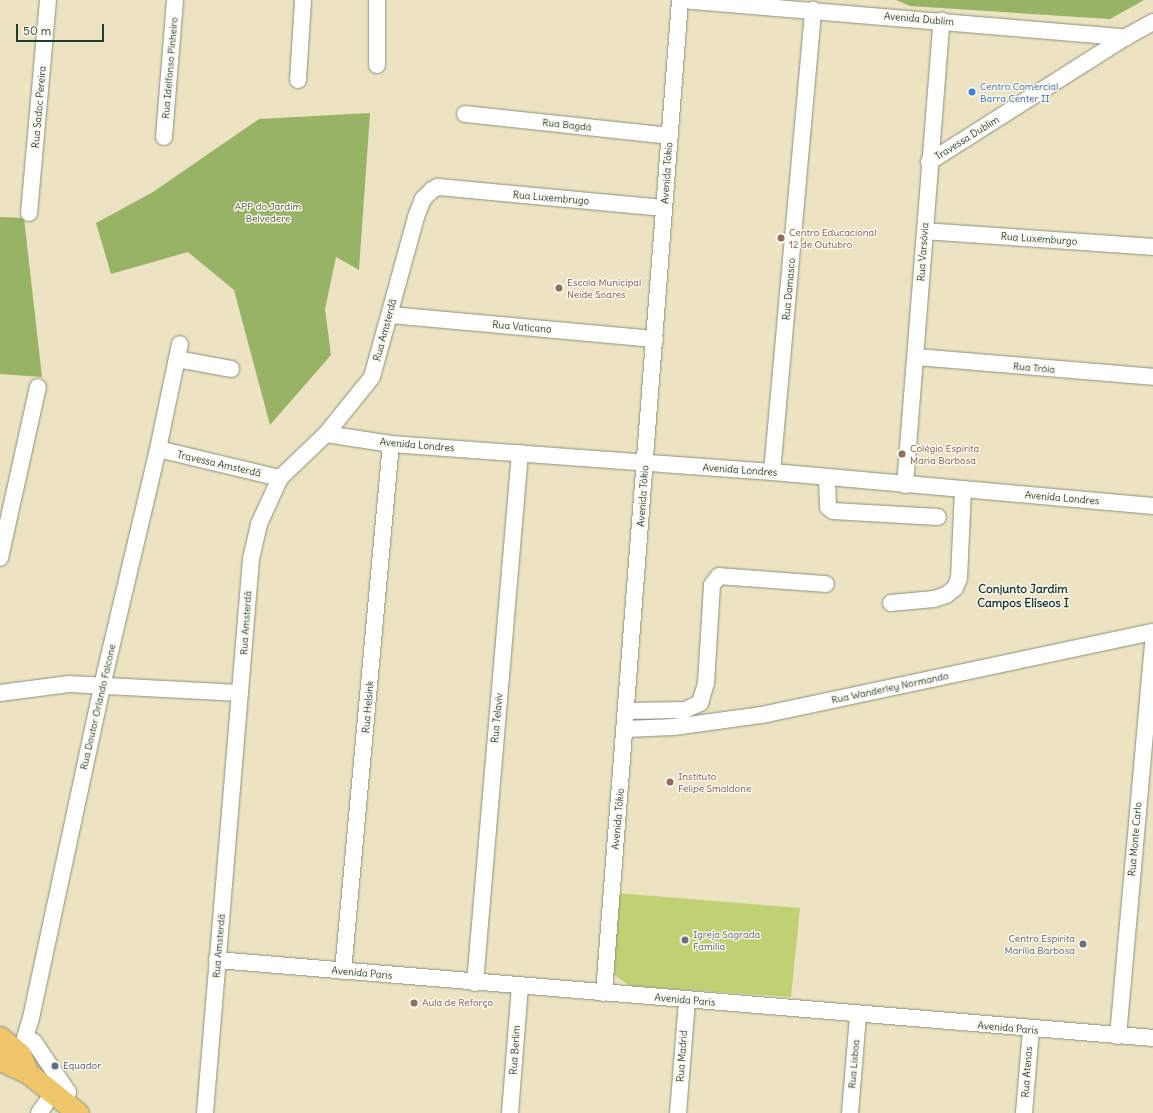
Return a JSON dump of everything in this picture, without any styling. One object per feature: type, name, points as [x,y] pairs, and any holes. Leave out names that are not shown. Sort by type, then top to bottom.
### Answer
[{"type":"main road","points":[[0,1037],[17,1058],[65,1103]]},
{"type":"street","name":"Rua Sadoc Pereira","points":[[29,213],[48,0]]},
{"type":"street","name":"Rua Idelfonso Pinheiro","points":[[164,137],[175,0]]},
{"type":"street","points":[[298,80],[303,0]]},
{"type":"street","points":[[377,0],[377,65]]},
{"type":"street","name":"Avenida Dublim","points":[[681,0],[743,2],[814,10],[1126,37]]},
{"type":"street","name":"Avenida Tókio","points":[[604,993],[681,0]]},
{"type":"street","name":"Rua Damasco","points":[[772,472],[814,10]]},
{"type":"street","name":"Rua Varsóvia","points":[[905,484],[916,358],[929,162],[942,20]]},
{"type":"street","points":[[1126,37],[1153,22]]},
{"type":"street","name":"Travessa Dublim","points":[[929,162],[1126,37]]},
{"type":"street","name":"Rua Bagdá","points":[[465,114],[670,136]]},
{"type":"street","name":"Rua Luxembrugo","points":[[438,187],[664,208]]},
{"type":"street","name":"Rua Amsterdã","points":[[205,1113],[254,541],[280,478],[326,434],[372,377],[416,217],[423,199],[438,187]]},
{"type":"street","name":"Rua Luxemburgo","points":[[925,231],[1153,247]]},
{"type":"street","name":"Rua Vaticano","points":[[390,315],[655,339]]},
{"type":"street","name":"Rua Doutor Orlando Falcone","points":[[17,1058],[158,449],[178,351],[231,369]]},
{"type":"street","name":"Rua Tróia","points":[[916,358],[1153,377]]},
{"type":"street","points":[[0,558],[38,387]]},
{"type":"street","name":"Avenida Londres","points":[[326,434],[391,444],[772,472],[1153,506]]},
{"type":"street","name":"Rua Helsink","points":[[343,971],[391,444]]},
{"type":"street","name":"Travessa Amsterdã","points":[[158,449],[280,478]]},
{"type":"street","name":"Rua Telaviv","points":[[475,983],[520,453]]},
{"type":"street","points":[[826,478],[828,507],[833,511],[938,516]]},
{"type":"street","points":[[891,603],[934,599],[946,595],[955,588],[959,578],[963,490]]},
{"type":"street","points":[[627,711],[685,710],[700,703],[706,683],[712,585],[719,576],[826,584]]},
{"type":"street","name":"Rua Wanderley Normando","points":[[625,729],[674,727],[762,715],[1153,632]]},
{"type":"street","name":"Rua Monte Carlo","points":[[1118,1036],[1147,773],[1153,642]]},
{"type":"street","points":[[0,694],[69,684],[240,694]]},
{"type":"street","name":"Avenida Paris","points":[[218,960],[1030,1030],[1153,1038]]},
{"type":"street","name":"Rua Berlim","points":[[510,1113],[520,986]]},
{"type":"street","name":"Rua Madrid","points":[[678,1113],[687,1000]]},
{"type":"street","name":"Rua Lisboa","points":[[850,1113],[858,1015]]},
{"type":"street","name":"Rua Atenas","points":[[1024,1113],[1030,1030]]},
{"type":"street","points":[[17,1058],[34,1042],[68,1092],[65,1103],[39,1113]]},
{"type":"green space","points":[[896,0],[1144,0],[1110,19],[910,6]]},
{"type":"green space","name":"APP do Jardim Belvedere","points":[[370,113],[359,270],[336,257],[325,309],[331,355],[270,425],[234,290],[188,252],[111,274],[96,223],[153,192],[259,119]]},
{"type":"green space","points":[[0,217],[24,218],[42,377],[0,374]]},
{"type":"green space","points":[[616,893],[800,908],[791,997],[630,986],[614,975]]},
{"type":"place","name":"Centro Comercial Barra Center II","points":[[972,92]]},
{"type":"place","name":"Centro Educacional 12 de Outubro","points":[[781,238]]},
{"type":"place","name":"Escola Municipal Neide Soares","points":[[559,288]]},
{"type":"place","name":"Colégio Espirita Maria Barbosa","points":[[902,454]]},
{"type":"place","name":"Instituto Felipe Smaldone","points":[[670,782]]},
{"type":"place","name":"Igreja Sagrada Família","points":[[685,940]]},
{"type":"place","name":"Centro Espírita Marília Barbosa","points":[[1083,944]]},
{"type":"place","name":"Aula de Reforço","points":[[414,1003]]},
{"type":"place","name":"Equador","points":[[55,1066]]},
{"type":"district","name":"Conjunto Jardim Campos Elíseos I","points":[[1023,596]]}]
